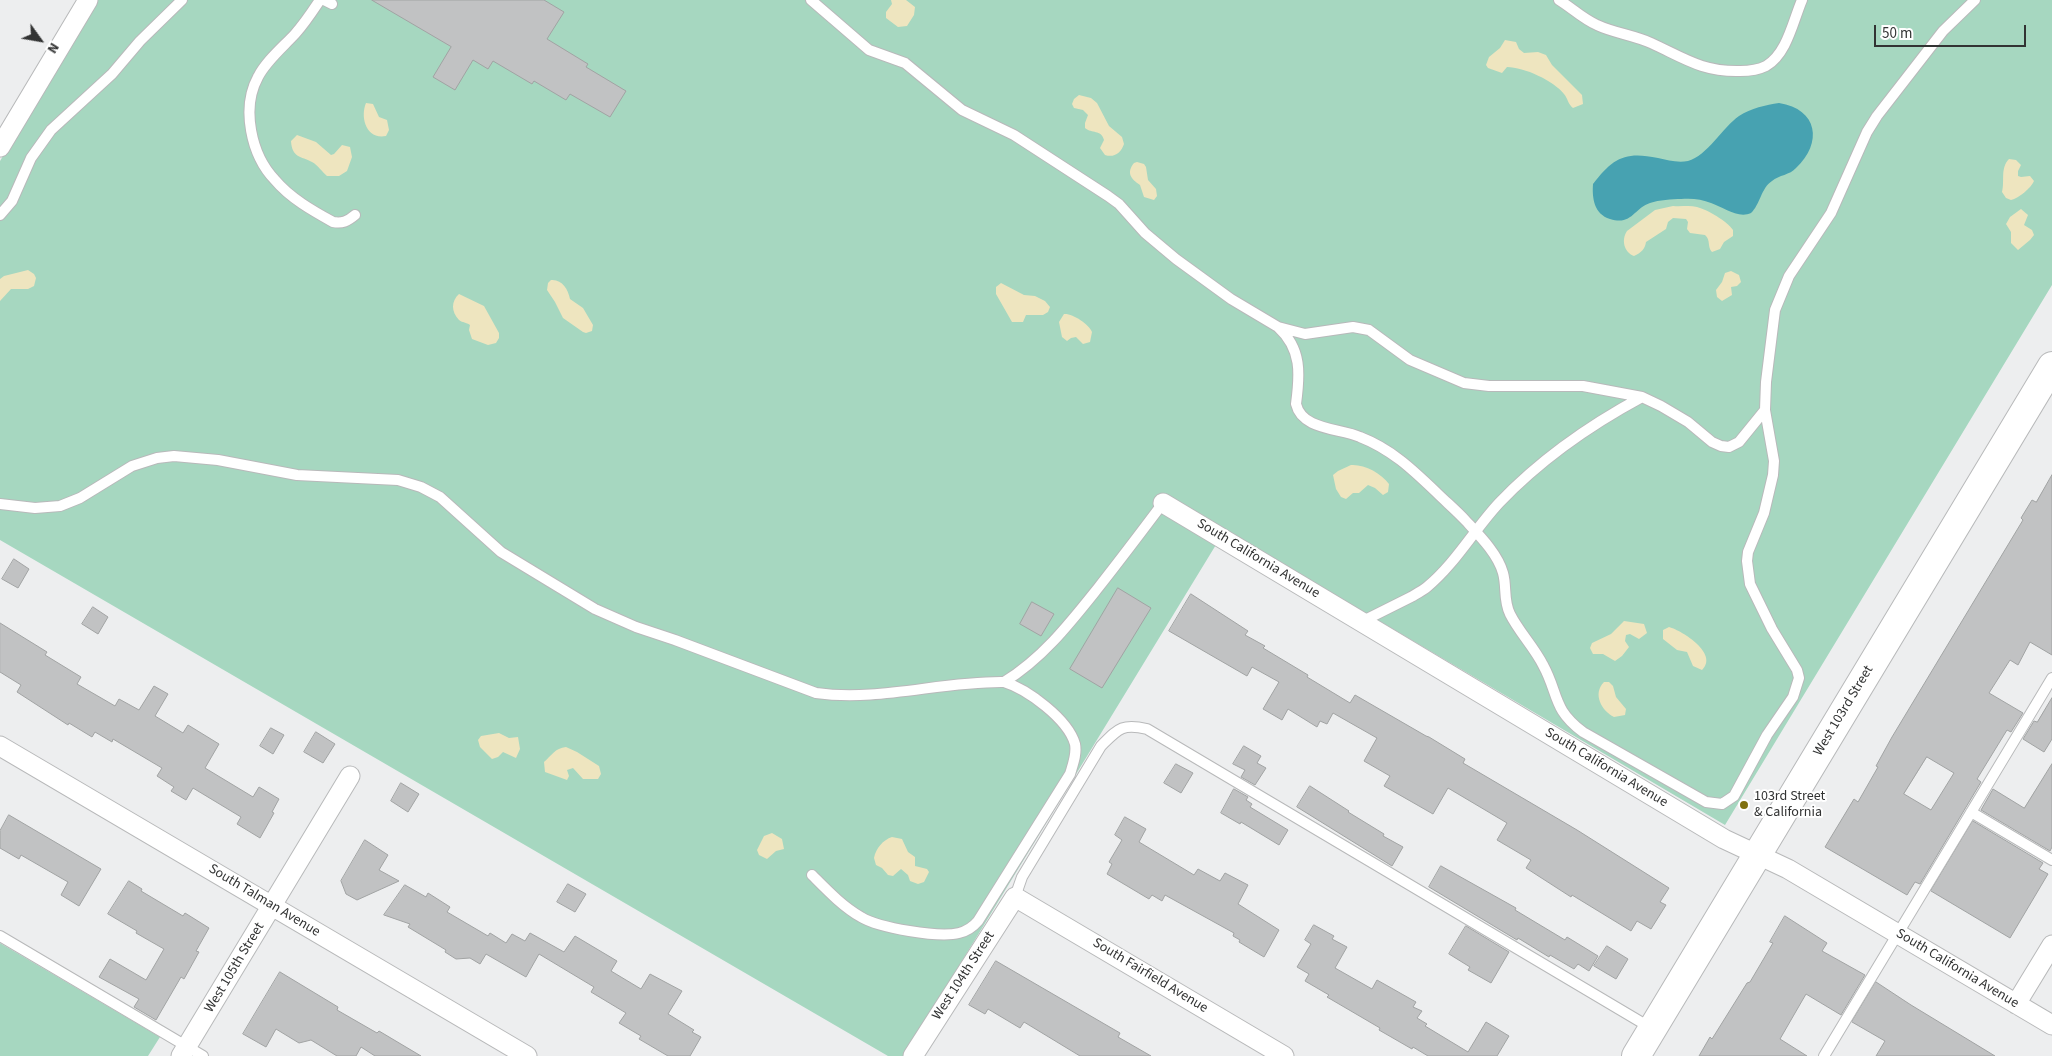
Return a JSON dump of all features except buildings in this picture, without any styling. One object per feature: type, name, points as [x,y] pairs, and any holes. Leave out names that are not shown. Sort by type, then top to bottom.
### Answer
[{"type":"main road","name":"West 103rd Street","points":[[1636,1056],[2052,366]]},
{"type":"street","points":[[0,147],[88,0]]},
{"type":"street","name":"South California Avenue","points":[[1163,503],[1363,621],[1724,839],[1788,869],[2052,1025]]},
{"type":"street","name":"South Talman Avenue","points":[[0,746],[527,1056]]},
{"type":"street","name":"West 105th Street","points":[[190,1053],[272,906],[350,776]]},
{"type":"street","name":"West 104th Street","points":[[914,1056],[1015,897]]},
{"type":"street","name":"South Fairfield Avenue","points":[[1015,897],[1284,1056]]},
{"type":"street","points":[[2016,1004],[2052,945]]},
{"type":"lane","points":[[0,215],[12,201],[32,158],[51,130],[112,74],[140,41],[182,0]]},
{"type":"lane","points":[[320,0],[297,32],[259,75],[249,115],[262,161],[271,176],[284,190],[334,222],[345,222],[355,215]]},
{"type":"lane","points":[[812,0],[869,50],[905,63],[962,110],[1014,136],[1108,196],[1119,204],[1145,233],[1176,259],[1231,299],[1278,327],[1288,336],[1297,354],[1296,404],[1298,412],[1303,418],[1321,426],[1359,436],[1398,457],[1488,547],[1503,572],[1506,603],[1511,615],[1544,665],[1555,698],[1570,722],[1583,732],[1693,796],[1706,802],[1722,804],[1734,796],[1767,735],[1793,697],[1799,678],[1792,659],[1772,629],[1750,584],[1748,572],[1748,552],[1764,513],[1773,475],[1774,461],[1765,410],[1766,382],[1775,310],[1789,276],[1830,213],[1867,132],[1877,116],[1943,31],[1975,0]]},
{"type":"lane","points":[[1559,0],[1585,19],[1599,26],[1634,36],[1694,64],[1722,71],[1756,70],[1766,66],[1775,59],[1781,50],[1802,0]]},
{"type":"lane","points":[[1278,327],[1305,334],[1353,327],[1369,330],[1410,360],[1464,383],[1489,386],[1583,386],[1642,397],[1688,422],[1712,442],[1720,446],[1729,447],[1739,442],[1765,410]]},
{"type":"lane","points":[[1363,621],[1426,589],[1500,502],[1564,446],[1599,421],[1642,397]]},
{"type":"lane","points":[[0,504],[35,508],[60,506],[80,498],[132,466],[157,458],[174,456],[218,460],[297,475],[398,480],[421,487],[440,497],[501,552],[595,609],[624,622],[803,688],[833,695],[858,695],[1004,682],[1021,671],[1052,644],[1079,613],[1163,503]]},
{"type":"lane","points":[[1824,1056],[2052,678]]},
{"type":"lane","points":[[812,874],[841,903],[872,922],[900,929],[939,934],[960,933],[974,926],[1070,774],[1076,753],[1072,736],[1055,715],[1022,690],[1004,682]]},
{"type":"lane","points":[[1015,897],[1022,877],[1101,746],[1115,732],[1131,725],[1147,729],[1652,1029]]},
{"type":"lane","points":[[1971,812],[2052,860]]},
{"type":"lane","points":[[0,936],[190,1053]]},
{"type":"green space","points":[[97,0],[2052,0],[2052,285],[1725,825],[1225,530],[904,1056],[888,1056],[0,540],[0,161]]},
{"type":"green space","points":[[0,943],[160,1037],[148,1056],[0,1056]]},
{"type":"sand","points":[[891,0],[906,0],[915,7],[914,15],[907,26],[898,27],[886,18],[886,12],[892,4]]},
{"type":"sand","points":[[1505,40],[1516,42],[1519,49],[1524,53],[1538,52],[1546,55],[1552,65],[1582,95],[1583,104],[1573,108],[1559,89],[1530,72],[1507,67],[1502,73],[1488,68],[1486,65],[1489,57],[1500,48]]},
{"type":"sand","points":[[1079,95],[1091,98],[1097,103],[1109,126],[1122,137],[1124,144],[1117,154],[1105,155],[1100,148],[1104,140],[1101,134],[1085,128],[1088,115],[1083,110],[1074,108],[1072,104]]},
{"type":"sand","points":[[366,103],[373,104],[379,117],[387,120],[389,130],[386,136],[379,136],[369,131],[364,121]]},
{"type":"sand","points":[[297,135],[316,142],[331,155],[342,145],[350,147],[352,157],[347,171],[339,176],[327,176],[314,163],[295,154],[291,141]]},
{"type":"sand","points":[[2009,159],[2016,160],[2021,165],[2018,176],[2030,176],[2034,181],[2018,197],[2011,200],[2006,198],[2002,192],[2004,170]]},
{"type":"sand","points":[[1134,163],[1144,164],[1148,180],[1156,189],[1157,196],[1154,200],[1144,197],[1140,185],[1131,176],[1130,170]]},
{"type":"sand","points":[[1673,206],[1701,208],[1730,227],[1733,230],[1733,236],[1724,242],[1720,249],[1712,252],[1705,235],[1690,233],[1687,229],[1688,222],[1686,219],[1673,218],[1668,222],[1666,229],[1646,242],[1644,249],[1639,254],[1634,256],[1628,252],[1624,242],[1627,231],[1655,210]]},
{"type":"sand","points":[[2021,209],[2028,215],[2024,225],[2032,230],[2034,235],[2018,250],[2011,243],[2011,232],[2006,224],[2010,217]]},
{"type":"sand","points":[[28,270],[36,278],[34,286],[28,289],[11,289],[0,301],[0,279],[4,276]]},
{"type":"sand","points":[[1731,271],[1739,275],[1741,282],[1737,286],[1731,287],[1732,295],[1722,301],[1717,297],[1716,290],[1722,282],[1725,273]]},
{"type":"sand","points":[[551,280],[561,283],[566,288],[570,299],[583,308],[593,325],[592,331],[583,332],[563,318],[547,290],[548,283]]},
{"type":"sand","points":[[1001,283],[1024,295],[1035,296],[1045,301],[1050,307],[1048,312],[1043,315],[1026,315],[1023,322],[1012,322],[996,294],[996,287]]},
{"type":"sand","points":[[459,294],[484,306],[499,333],[496,343],[488,345],[472,339],[469,330],[470,325],[459,320],[453,310],[454,300]]},
{"type":"sand","points":[[1064,314],[1076,317],[1090,329],[1092,332],[1090,342],[1083,344],[1076,337],[1067,341],[1062,337],[1059,322]]},
{"type":"sand","points":[[1351,465],[1367,468],[1382,476],[1389,484],[1388,492],[1383,495],[1368,485],[1359,493],[1353,493],[1346,499],[1341,497],[1336,489],[1333,475]]},
{"type":"sand","points":[[1624,621],[1644,624],[1647,633],[1639,639],[1630,634],[1626,635],[1625,641],[1629,647],[1615,661],[1603,654],[1593,654],[1590,648],[1592,643],[1611,634]]},
{"type":"sand","points":[[1669,627],[1690,638],[1703,650],[1706,664],[1702,670],[1693,666],[1687,652],[1677,650],[1663,639],[1663,630]]},
{"type":"sand","points":[[1604,682],[1609,682],[1613,686],[1616,697],[1626,709],[1625,715],[1614,717],[1602,706],[1599,692]]},
{"type":"sand","points":[[499,733],[509,738],[518,737],[520,749],[516,758],[503,752],[498,757],[492,759],[480,747],[478,740],[481,736]]},
{"type":"sand","points":[[566,747],[599,766],[601,774],[598,779],[583,779],[573,768],[567,770],[569,776],[567,780],[545,772],[544,762],[556,751]]},
{"type":"sand","points":[[772,833],[782,839],[784,849],[776,851],[767,859],[759,855],[757,850],[764,836]]},
{"type":"sand","points":[[892,837],[902,839],[908,852],[915,857],[915,866],[927,869],[929,872],[924,882],[918,884],[910,881],[908,875],[901,869],[893,876],[888,875],[882,868],[876,865],[874,858],[878,848]]},
{"type":"water","points":[[1779,103],[1792,106],[1802,112],[1809,120],[1813,138],[1805,158],[1794,170],[1768,184],[1757,206],[1751,213],[1736,214],[1708,202],[1689,199],[1650,203],[1628,218],[1617,221],[1605,217],[1597,209],[1593,195],[1593,184],[1614,163],[1628,156],[1637,155],[1688,161],[1702,153],[1739,116],[1754,109]]},
{"type":"place","name":"103rd Street & California","points":[[1744,805]]}]
